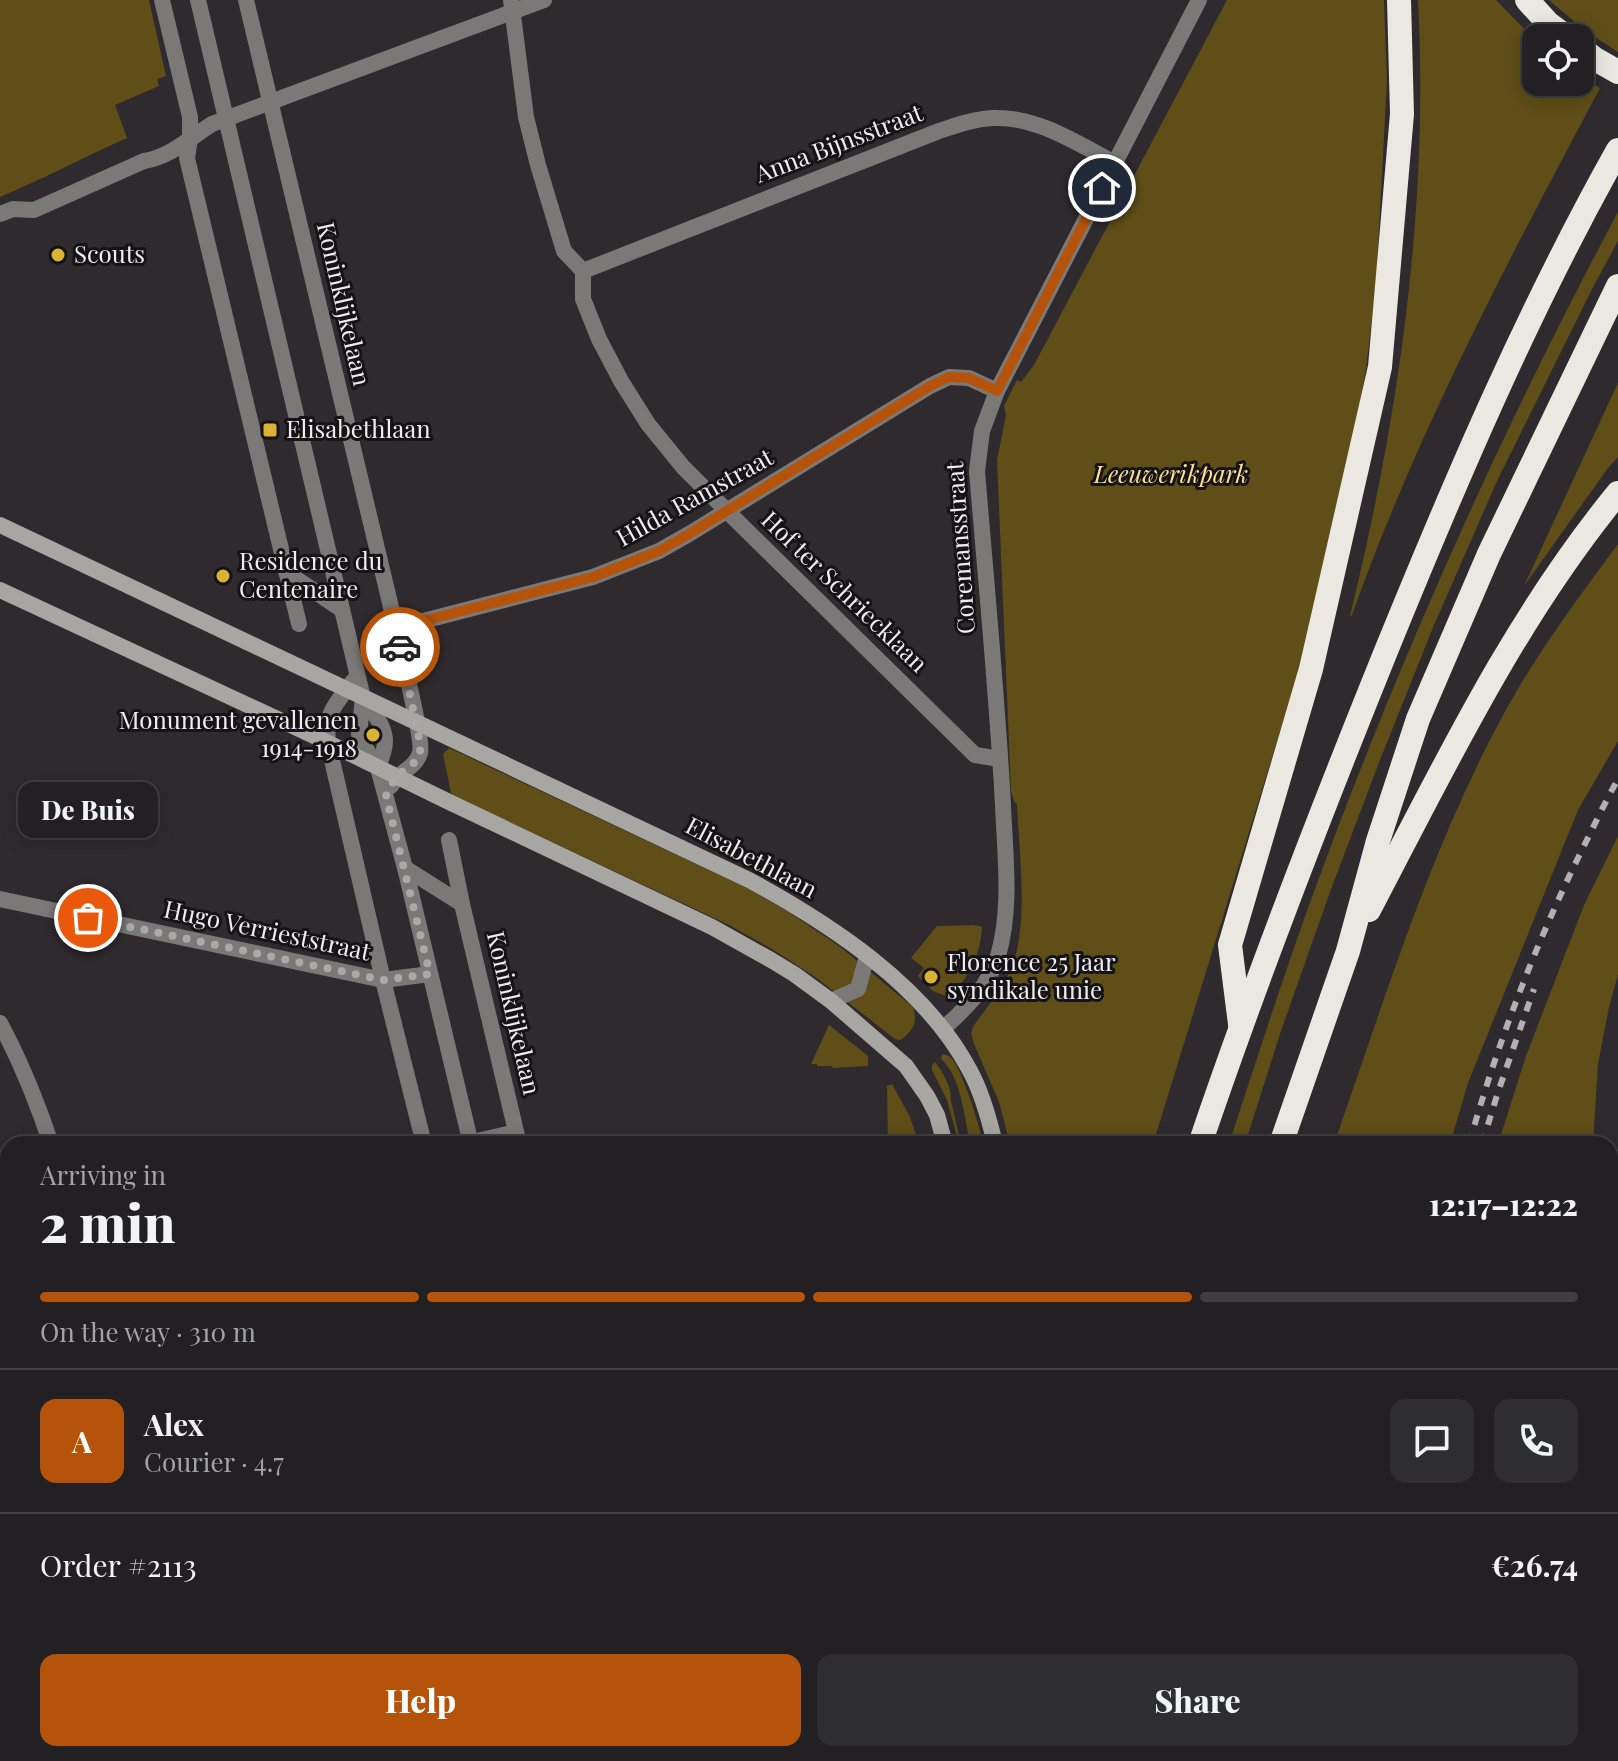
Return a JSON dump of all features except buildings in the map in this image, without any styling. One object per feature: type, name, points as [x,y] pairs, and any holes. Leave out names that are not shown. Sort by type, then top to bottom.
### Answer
[{"type":"highway","points":[[1240,1026],[1230,945],[1311,669],[1380,367],[1402,114],[1399,0]]},
{"type":"highway","points":[[1527,0],[1552,24]]},
{"type":"highway","points":[[1594,58],[1618,72]]},
{"type":"highway","points":[[1203,1136],[1240,1026],[1428,547],[1497,387],[1590,199],[1618,150]]},
{"type":"highway","points":[[1284,1136],[1348,951],[1378,841],[1418,719],[1489,554],[1618,286]]},
{"type":"highway","points":[[1348,951],[1518,634],[1618,493]]},
{"type":"main road","name":"Elisabethlaan","points":[[0,525],[749,880],[795,906],[867,956],[921,1004],[943,1029],[971,1071],[993,1136]]},
{"type":"main road","points":[[0,590],[712,927],[783,967],[831,1001],[906,1066],[937,1115],[943,1136]]},
{"type":"street","points":[[162,0],[190,117],[187,158],[299,624]]},
{"type":"street","name":"Koninklijkelaan","points":[[198,0],[357,675],[363,698],[384,734],[385,746],[378,768]]},
{"type":"street","name":"Koninklijkelaan","points":[[246,0],[396,628],[421,747],[408,769],[396,777],[386,796]]},
{"type":"street","points":[[0,214],[13,209],[34,210],[144,161],[173,152],[212,124],[511,6],[544,0]]},
{"type":"street","name":"Coremansstraat","points":[[943,1029],[985,984],[997,960],[1006,906],[1000,759],[977,471],[982,431],[997,391],[1199,0]]},
{"type":"street","name":"Hof ter Schriecklaan","points":[[511,6],[526,117],[538,165],[564,251],[583,271],[583,299],[621,381],[683,467],[727,511],[975,755],[1000,759]]},
{"type":"street","name":"Anna Bijnsstraat","points":[[583,271],[967,122],[995,118],[1025,122],[1054,131],[1115,163]]},
{"type":"street","name":"Hilda Ramstraat","points":[[396,628],[593,577],[659,551],[949,377],[969,378],[997,391]]},
{"type":"street","points":[[286,572],[341,609]]},
{"type":"street","points":[[357,675],[333,707],[328,719],[328,743],[422,1136]]},
{"type":"street","name":"Koninklijkelaan","points":[[363,698],[359,734],[378,768],[386,796],[466,1136]]},
{"type":"street","name":"Koninklijkelaan","points":[[449,840],[518,1136]]},
{"type":"street","name":"Koninklijkelaan","points":[[405,868],[462,904]]},
{"type":"street","name":"Hugo Verrieststraat","points":[[0,899],[383,980]]},
{"type":"street","points":[[831,1001],[858,989],[867,956]]},
{"type":"street","points":[[383,980],[430,974]]},
{"type":"street","points":[[0,1023],[24,1071],[48,1136]]},
{"type":"green space","points":[[0,0],[149,0],[166,76],[157,79],[159,86],[115,105],[127,138],[0,197]]},
{"type":"green space","name":"Leeuwerikpark","points":[[1227,0],[1384,0],[1387,82],[1376,285],[1366,369],[1347,474],[1303,657],[1155,1136],[1008,1136],[999,1102],[971,1033],[1009,973],[1019,936],[1021,868],[1017,805],[1011,791],[997,460],[1006,415],[1004,406],[1017,380],[1021,382],[1034,365]]},
{"type":"green space","points":[[1418,0],[1496,0],[1522,27],[1522,96],[1594,96],[1594,85],[1600,88],[1466,347],[1405,480],[1350,616],[1383,464],[1396,387],[1414,233],[1420,78]]},
{"type":"green space","points":[[1549,0],[1618,0],[1618,52],[1594,36],[1594,24],[1577,24]]},
{"type":"green space","points":[[1618,212],[1618,241],[1497,481],[1432,630],[1330,892],[1248,1136],[1232,1136],[1316,886],[1418,628],[1494,460]]},
{"type":"green space","points":[[1618,383],[1618,457],[1524,586]]},
{"type":"green space","points":[[1618,544],[1618,741],[1578,810],[1468,1083],[1452,1136],[1337,1136],[1413,917],[1458,806],[1512,699],[1576,601]]},
{"type":"green space","points":[[449,748],[747,888],[790,913],[839,946],[913,1007],[915,1022],[911,1030],[901,1040],[895,1039],[818,979],[729,925],[454,796],[443,754]]},
{"type":"green space","points":[[1618,836],[1618,975],[1598,1064],[1594,1136],[1501,1136],[1526,1056],[1584,905]]},
{"type":"green space","points":[[937,926],[982,927],[981,937],[967,975],[948,997],[933,991],[918,976],[924,968],[911,958]]},
{"type":"green space","points":[[829,1025],[868,1056],[868,1066],[833,1068],[811,1064]]},
{"type":"green space","points":[[942,1055],[950,1057],[960,1072],[981,1136],[969,1136],[958,1087],[941,1059]]},
{"type":"green space","points":[[935,1062],[944,1075],[959,1136],[957,1136],[947,1100],[932,1065]]},
{"type":"green space","points":[[892,1084],[916,1136],[888,1136],[887,1086]]},
{"type":"railway","points":[[1471,1136],[1504,1034],[1532,961],[1618,779]]},
{"type":"railway","points":[[1484,1136],[1534,989]]},
{"type":"way so far","points":[[88,918],[383,980],[430,974],[386,796],[396,777],[417,759],[421,747],[400,647]]},
{"type":"place","name":"Scouts","points":[[58,255]]},
{"type":"place","name":"Elisabethlaan","points":[[270,430]]},
{"type":"place","name":"Residence du Centenaire","points":[[223,576]]},
{"type":"place","name":"Monument gevallenen 1914-1918","points":[[373,735]]},
{"type":"place","name":"De Buis","points":[[88,918]]},
{"type":"place","name":"Florence 25 Jaar syndikale unie","points":[[931,977]]},
{"type":"route","points":[[400,647],[396,628],[593,577],[659,551],[949,377],[969,378],[997,391],[1102,188]]}]
